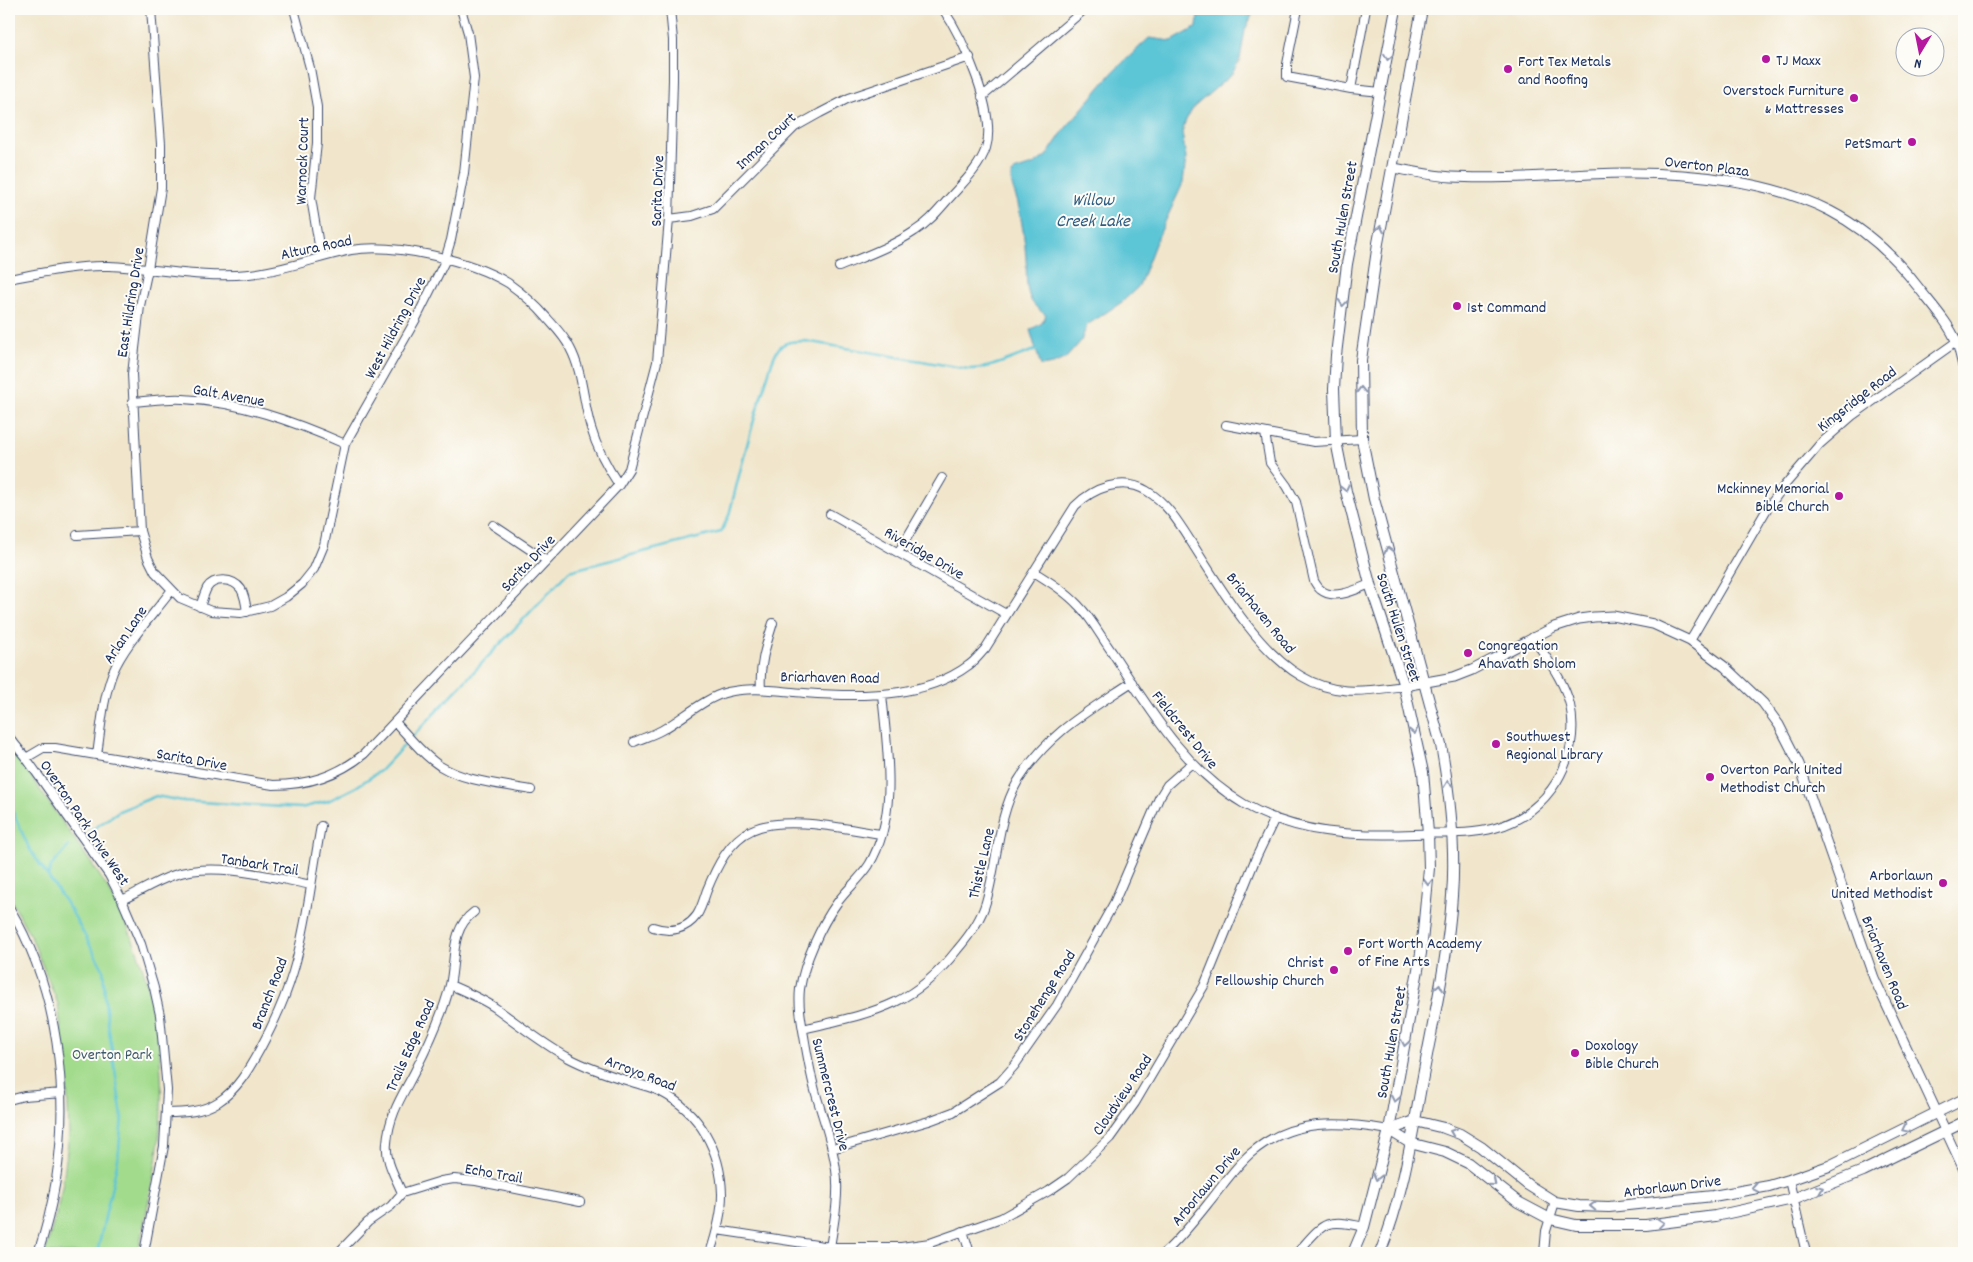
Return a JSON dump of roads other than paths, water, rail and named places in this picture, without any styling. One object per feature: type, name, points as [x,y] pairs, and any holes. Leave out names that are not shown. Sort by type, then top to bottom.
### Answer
[{"type":"main road","name":"South Hulen Street","points":[[1354,1253],[1364,1228],[1389,1130],[1421,954],[1428,891],[1428,833],[1423,772],[1404,686],[1370,584],[1346,490],[1336,441],[1334,389],[1336,355],[1347,264],[1396,9]]},
{"type":"main road","name":"South Hulen Street","points":[[1380,1253],[1399,1198],[1415,1121],[1448,935],[1452,894],[1452,833],[1445,763],[1437,723],[1374,499],[1362,439],[1360,365],[1378,243],[1422,9]]},
{"type":"main road","name":"Arborlawn Drive","points":[[1389,1130],[1415,1121],[1460,1134],[1528,1185],[1555,1202],[1579,1206],[1608,1207],[1713,1196],[1769,1186],[1789,1180],[1829,1166],[1964,1099]]},
{"type":"main road","name":"Arborlawn Drive","points":[[1389,1130],[1410,1143],[1440,1150],[1468,1163],[1518,1202],[1550,1219],[1576,1225],[1646,1225],[1715,1216],[1793,1199],[1863,1171],[1964,1122]]},
{"type":"street","name":"East Hildring Drive","points":[[151,9],[161,144],[161,188],[134,347],[132,402],[140,531],[148,558],[155,572],[171,591]]},
{"type":"street","name":"Warnock Court","points":[[294,9],[317,107],[317,143],[311,198],[321,257]]},
{"type":"street","name":"West Hildring Drive","points":[[171,591],[180,598],[211,611],[241,613],[270,606],[286,597],[302,584],[314,569],[324,545],[345,444],[416,318],[446,258],[452,240],[464,173],[474,78],[468,33],[461,9]]},
{"type":"street","name":"Sarita Drive","points":[[26,758],[38,750],[49,748],[260,784],[288,785],[321,779],[343,769],[364,754],[619,485],[629,469],[657,362],[669,219],[673,80],[673,40],[670,9]]},
{"type":"street","points":[[839,267],[890,245],[915,231],[934,217],[967,178],[986,148],[987,132],[982,97],[970,57],[943,9]]},
{"type":"street","points":[[982,97],[1085,9]]},
{"type":"street","points":[[1298,9],[1287,64],[1287,77],[1350,89],[1381,92]]},
{"type":"street","points":[[1350,89],[1366,9]]},
{"type":"street","name":"Inman Court","points":[[669,219],[692,216],[713,209],[795,127],[820,113],[849,98],[970,57]]},
{"type":"street","name":"Overton Plaza","points":[[1393,168],[1443,176],[1472,178],[1669,173],[1737,182],[1782,193],[1830,211],[1877,243],[1908,275],[1960,345],[1964,368]]},
{"type":"street","name":"Altura Road","points":[[9,280],[54,271],[108,266],[213,275],[249,274],[354,250],[410,251],[446,258],[507,283],[530,300],[548,318],[569,346],[574,357],[596,445],[619,485]]},
{"type":"street","name":"Kingsridge Road","points":[[1690,641],[1767,509],[1820,444],[1851,417],[1960,345]]},
{"type":"street","name":"Galt Avenue","points":[[132,402],[182,399],[249,408],[301,425],[345,444]]},
{"type":"street","points":[[1226,425],[1314,442],[1362,439]]},
{"type":"street","points":[[1265,433],[1270,463],[1296,502],[1314,581],[1321,591],[1332,594],[1345,593],[1370,584]]},
{"type":"street","points":[[898,553],[942,478]]},
{"type":"street","name":"Briarhaven Road","points":[[634,742],[661,731],[726,692],[761,689],[820,694],[882,694],[927,686],[942,680],[971,664],[985,649],[1075,506],[1085,496],[1108,486],[1122,484],[1137,486],[1147,490],[1163,504],[1179,522],[1230,603],[1265,644],[1286,667],[1319,685],[1350,692],[1404,686],[1454,676],[1479,667],[1554,627],[1579,619],[1613,616],[1653,624],[1690,641],[1725,667],[1763,703],[1779,725],[1801,768],[1872,972],[1930,1096],[1935,1112],[1964,1171]]},
{"type":"street","name":"Riveridge Drive","points":[[830,514],[1006,614]]},
{"type":"street","points":[[493,525],[547,561]]},
{"type":"street","points":[[76,535],[140,531]]},
{"type":"street","name":"Fieldcrest Drive","points":[[1034,572],[1055,585],[1079,606],[1158,722],[1192,763],[1217,786],[1232,796],[1275,818],[1311,829],[1336,834],[1369,836],[1488,830],[1518,819],[1548,795],[1566,762],[1572,728],[1570,703],[1559,679],[1534,637]]},
{"type":"street","points":[[200,607],[207,587],[216,580],[230,581],[240,588],[246,600],[247,612]]},
{"type":"street","name":"Arlan Lane","points":[[97,755],[104,705],[114,672],[124,652],[171,591]]},
{"type":"street","points":[[761,689],[762,660],[773,623]]},
{"type":"street","name":"Thistle Lane","points":[[802,1028],[864,1015],[889,1007],[924,986],[947,963],[979,920],[986,902],[1004,817],[1017,783],[1036,754],[1065,726],[1132,682]]},
{"type":"street","name":"Summercrest Drive","points":[[829,1250],[836,1198],[837,1172],[815,1092],[802,1028],[800,1010],[801,987],[812,950],[824,924],[838,902],[868,865],[877,848],[881,834],[887,802],[888,781],[882,694]]},
{"type":"street","points":[[395,722],[440,766],[460,775],[531,790]]},
{"type":"street","name":"Overton Park Drive West","points":[[9,737],[102,865],[122,900],[141,944],[160,1016],[167,1090],[164,1146],[144,1253]]},
{"type":"street","name":"Stonehenge Road","points":[[832,1149],[954,1112],[1000,1082],[1015,1065],[1057,1005],[1114,903],[1159,798],[1167,785],[1192,763]]},
{"type":"street","name":"Cloudview Road","points":[[717,1230],[829,1250],[901,1248],[930,1243],[1001,1218],[1049,1192],[1087,1162],[1110,1138],[1135,1103],[1204,986],[1255,860],[1275,818]]},
{"type":"street","points":[[653,927],[670,932],[688,924],[697,915],[725,854],[734,843],[750,830],[767,824],[786,822],[881,834]]},
{"type":"street","name":"Branch Road","points":[[166,1113],[202,1110],[216,1104],[227,1096],[244,1078],[269,1031],[288,986],[300,939],[321,826]]},
{"type":"street","name":"Tanbark Trail","points":[[122,900],[175,875],[214,870],[257,874],[310,885]]},
{"type":"street","points":[[9,908],[30,951],[42,985],[52,1024],[62,1093],[61,1141],[56,1184],[49,1219],[38,1253]]},
{"type":"street","name":"Trails Edge Road","points":[[402,1192],[388,1161],[386,1144],[392,1114],[425,1051],[450,984],[457,934],[466,917],[474,912]]},
{"type":"street","name":"Arroyo Road","points":[[450,984],[496,1008],[544,1044],[569,1058],[604,1073],[660,1091],[690,1111],[700,1123],[710,1143],[720,1173],[722,1195],[717,1230],[710,1253]]},
{"type":"street","points":[[9,1100],[24,1096],[62,1093]]},
{"type":"street","name":"Arborlawn Drive","points":[[1164,1253],[1182,1236],[1243,1161],[1260,1146],[1276,1137],[1305,1125],[1333,1123],[1355,1124],[1389,1130]]},
{"type":"street","name":"Echo Trail","points":[[402,1192],[454,1179],[580,1202]]},
{"type":"street","points":[[1789,1180],[1806,1253]]},
{"type":"street","points":[[338,1253],[368,1222],[391,1206],[402,1192]]},
{"type":"street","points":[[1544,1253],[1546,1232],[1555,1202]]},
{"type":"street","points":[[1297,1253],[1316,1231],[1329,1223],[1342,1222],[1364,1228]]},
{"type":"street","points":[[963,1231],[970,1253]]},
{"type":"water","name":"Willow Creek Lake","points":[[1195,9],[1255,9],[1245,30],[1240,59],[1232,74],[1194,107],[1186,120],[1182,133],[1186,157],[1183,183],[1155,244],[1139,286],[1122,302],[1087,325],[1081,341],[1066,358],[1053,364],[1041,366],[1030,330],[1042,323],[1046,315],[1031,301],[1028,293],[1024,238],[1011,179],[1012,175],[1014,171],[1035,164],[1047,155],[1064,130],[1113,72],[1149,38],[1172,41],[1197,27],[1198,19]]},
{"type":"waterway","points":[[89,832],[119,811],[156,796],[183,801],[301,808],[328,801],[356,787],[380,771],[569,571],[721,532],[729,515],[772,360],[780,347],[795,341],[805,341],[968,369],[995,365],[1039,349]]},
{"type":"waterway","points":[[9,803],[29,848],[72,912],[103,969],[106,1010],[122,1117],[118,1159],[97,1253]]},
{"type":"waterway","points":[[48,876],[51,866],[69,846]]},
{"type":"place","name":"TJ Maxx","points":[[1766,59]]},
{"type":"place","name":"Fort Tex Metals and Roofing","points":[[1508,69]]},
{"type":"place","name":"Overstock Furniture & Mattresses","points":[[1854,98]]},
{"type":"place","name":"PetSmart","points":[[1912,142]]},
{"type":"place","name":"1st Command","points":[[1457,306]]},
{"type":"place","name":"Mckinney Memorial Bible Church","points":[[1839,496]]},
{"type":"place","name":"Congregation Ahavath Sholom","points":[[1468,653]]},
{"type":"place","name":"Southwest Regional Library","points":[[1496,744]]},
{"type":"place","name":"Overton Park United Methodist Church","points":[[1710,777]]},
{"type":"place","name":"Arborlawn United Methodist","points":[[1943,883]]},
{"type":"place","name":"Fort Worth Academy of Fine Arts","points":[[1348,951]]},
{"type":"place","name":"Christ Fellowship Church","points":[[1334,970]]},
{"type":"place","name":"Doxology Bible Church","points":[[1575,1053]]},
{"type":"park label","name":"Overton Park","points":[[112,1053]]}]
